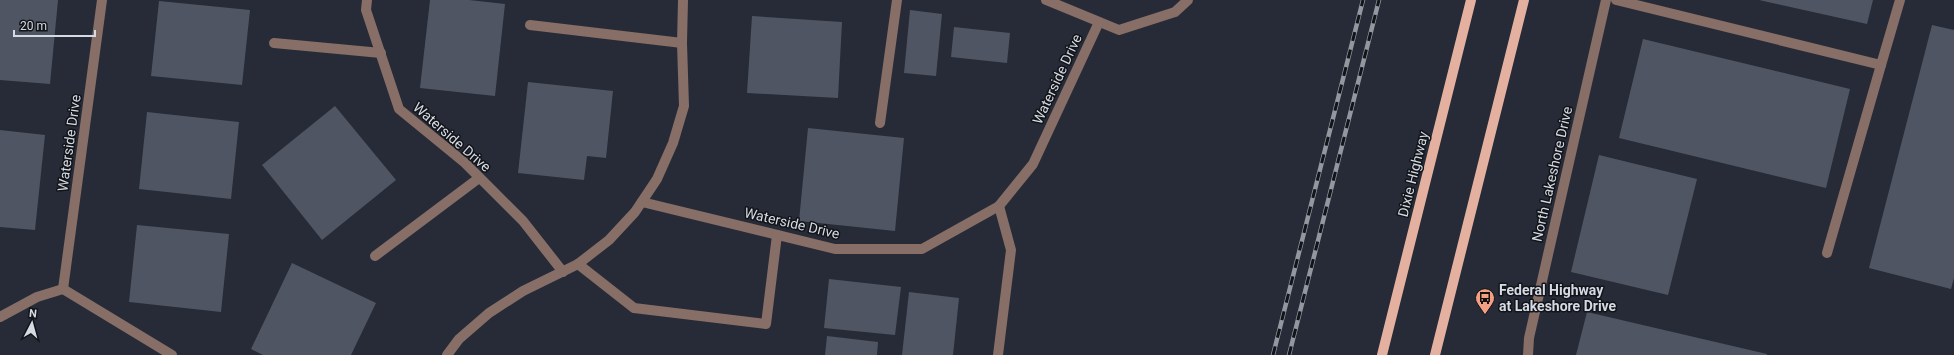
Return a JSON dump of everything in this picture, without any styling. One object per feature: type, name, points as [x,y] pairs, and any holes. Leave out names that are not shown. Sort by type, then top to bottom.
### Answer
[{"type":"main road","name":"Dixie Highway","points":[[1382,355],[1471,0]]},
{"type":"main road","points":[[1435,355],[1524,0]]},
{"type":"street","name":"Waterside Drive","points":[[63,289],[102,0]]},
{"type":"street","name":"Waterside Drive","points":[[367,0],[366,10],[399,109],[465,163],[523,221],[563,272]]},
{"type":"street","points":[[446,355],[459,339],[489,313],[523,292],[578,264],[609,240],[642,202],[657,179],[673,143],[684,106],[682,43],[683,0]]},
{"type":"street","points":[[880,123],[897,0]]},
{"type":"street","name":"Waterside Drive","points":[[1046,0],[1119,30],[1175,12],[1188,0]]},
{"type":"street","name":"North Lakeshore Drive","points":[[1528,355],[1529,338],[1606,0]]},
{"type":"street","points":[[1616,0],[1881,65]]},
{"type":"street","points":[[1828,253],[1900,0]]},
{"type":"street","name":"Waterside Drive","points":[[642,202],[835,249],[922,249],[999,206],[1033,164],[1099,22]]},
{"type":"street","points":[[530,25],[682,43]]},
{"type":"street","points":[[274,43],[381,53]]},
{"type":"street","points":[[376,256],[480,178]]},
{"type":"street","points":[[998,355],[1011,250],[999,206]]},
{"type":"street","points":[[578,264],[634,308],[766,324],[777,235]]},
{"type":"street","points":[[0,317],[37,297],[63,289],[172,355]]},
{"type":"building","points":[[0,0],[58,0],[50,84],[0,80]]},
{"type":"building","points":[[430,0],[469,0],[505,4],[495,96],[420,88]]},
{"type":"building","points":[[1759,0],[1873,0],[1867,24]]},
{"type":"building","points":[[159,1],[250,10],[242,85],[151,76]]},
{"type":"building","points":[[910,10],[942,14],[936,76],[904,73]]},
{"type":"building","points":[[752,16],[842,22],[838,98],[747,93]]},
{"type":"building","points":[[1932,25],[1954,30],[1954,278],[1951,289],[1869,268]]},
{"type":"building","points":[[954,27],[1010,33],[1007,63],[951,57]]},
{"type":"building","points":[[1643,39],[1850,89],[1826,188],[1619,138]]},
{"type":"building","points":[[528,82],[613,91],[606,158],[587,156],[584,180],[518,173]]},
{"type":"building","points":[[335,106],[396,180],[322,240],[262,165]]},
{"type":"building","points":[[147,112],[239,122],[231,199],[139,189]]},
{"type":"building","points":[[808,128],[904,138],[895,231],[799,221]]},
{"type":"building","points":[[0,130],[45,135],[35,230],[0,227]]},
{"type":"building","points":[[1599,155],[1697,179],[1668,295],[1571,272]]},
{"type":"building","points":[[137,225],[229,234],[221,312],[129,302]]},
{"type":"building","points":[[292,263],[376,303],[351,355],[263,355],[251,349]]},
{"type":"building","points":[[829,279],[901,287],[895,335],[824,328]]},
{"type":"building","points":[[909,292],[959,298],[953,355],[902,355]]},
{"type":"building","points":[[1587,312],[1767,354],[1767,355],[1576,355]]},
{"type":"building","points":[[827,336],[878,342],[877,355],[825,355]]},
{"type":"railway","points":[[1273,355],[1363,0]]},
{"type":"railway","points":[[1289,355],[1379,0]]},
{"type":"place","name":"Federal Highway at Lakeshore Drive","points":[[1485,315]]}]
